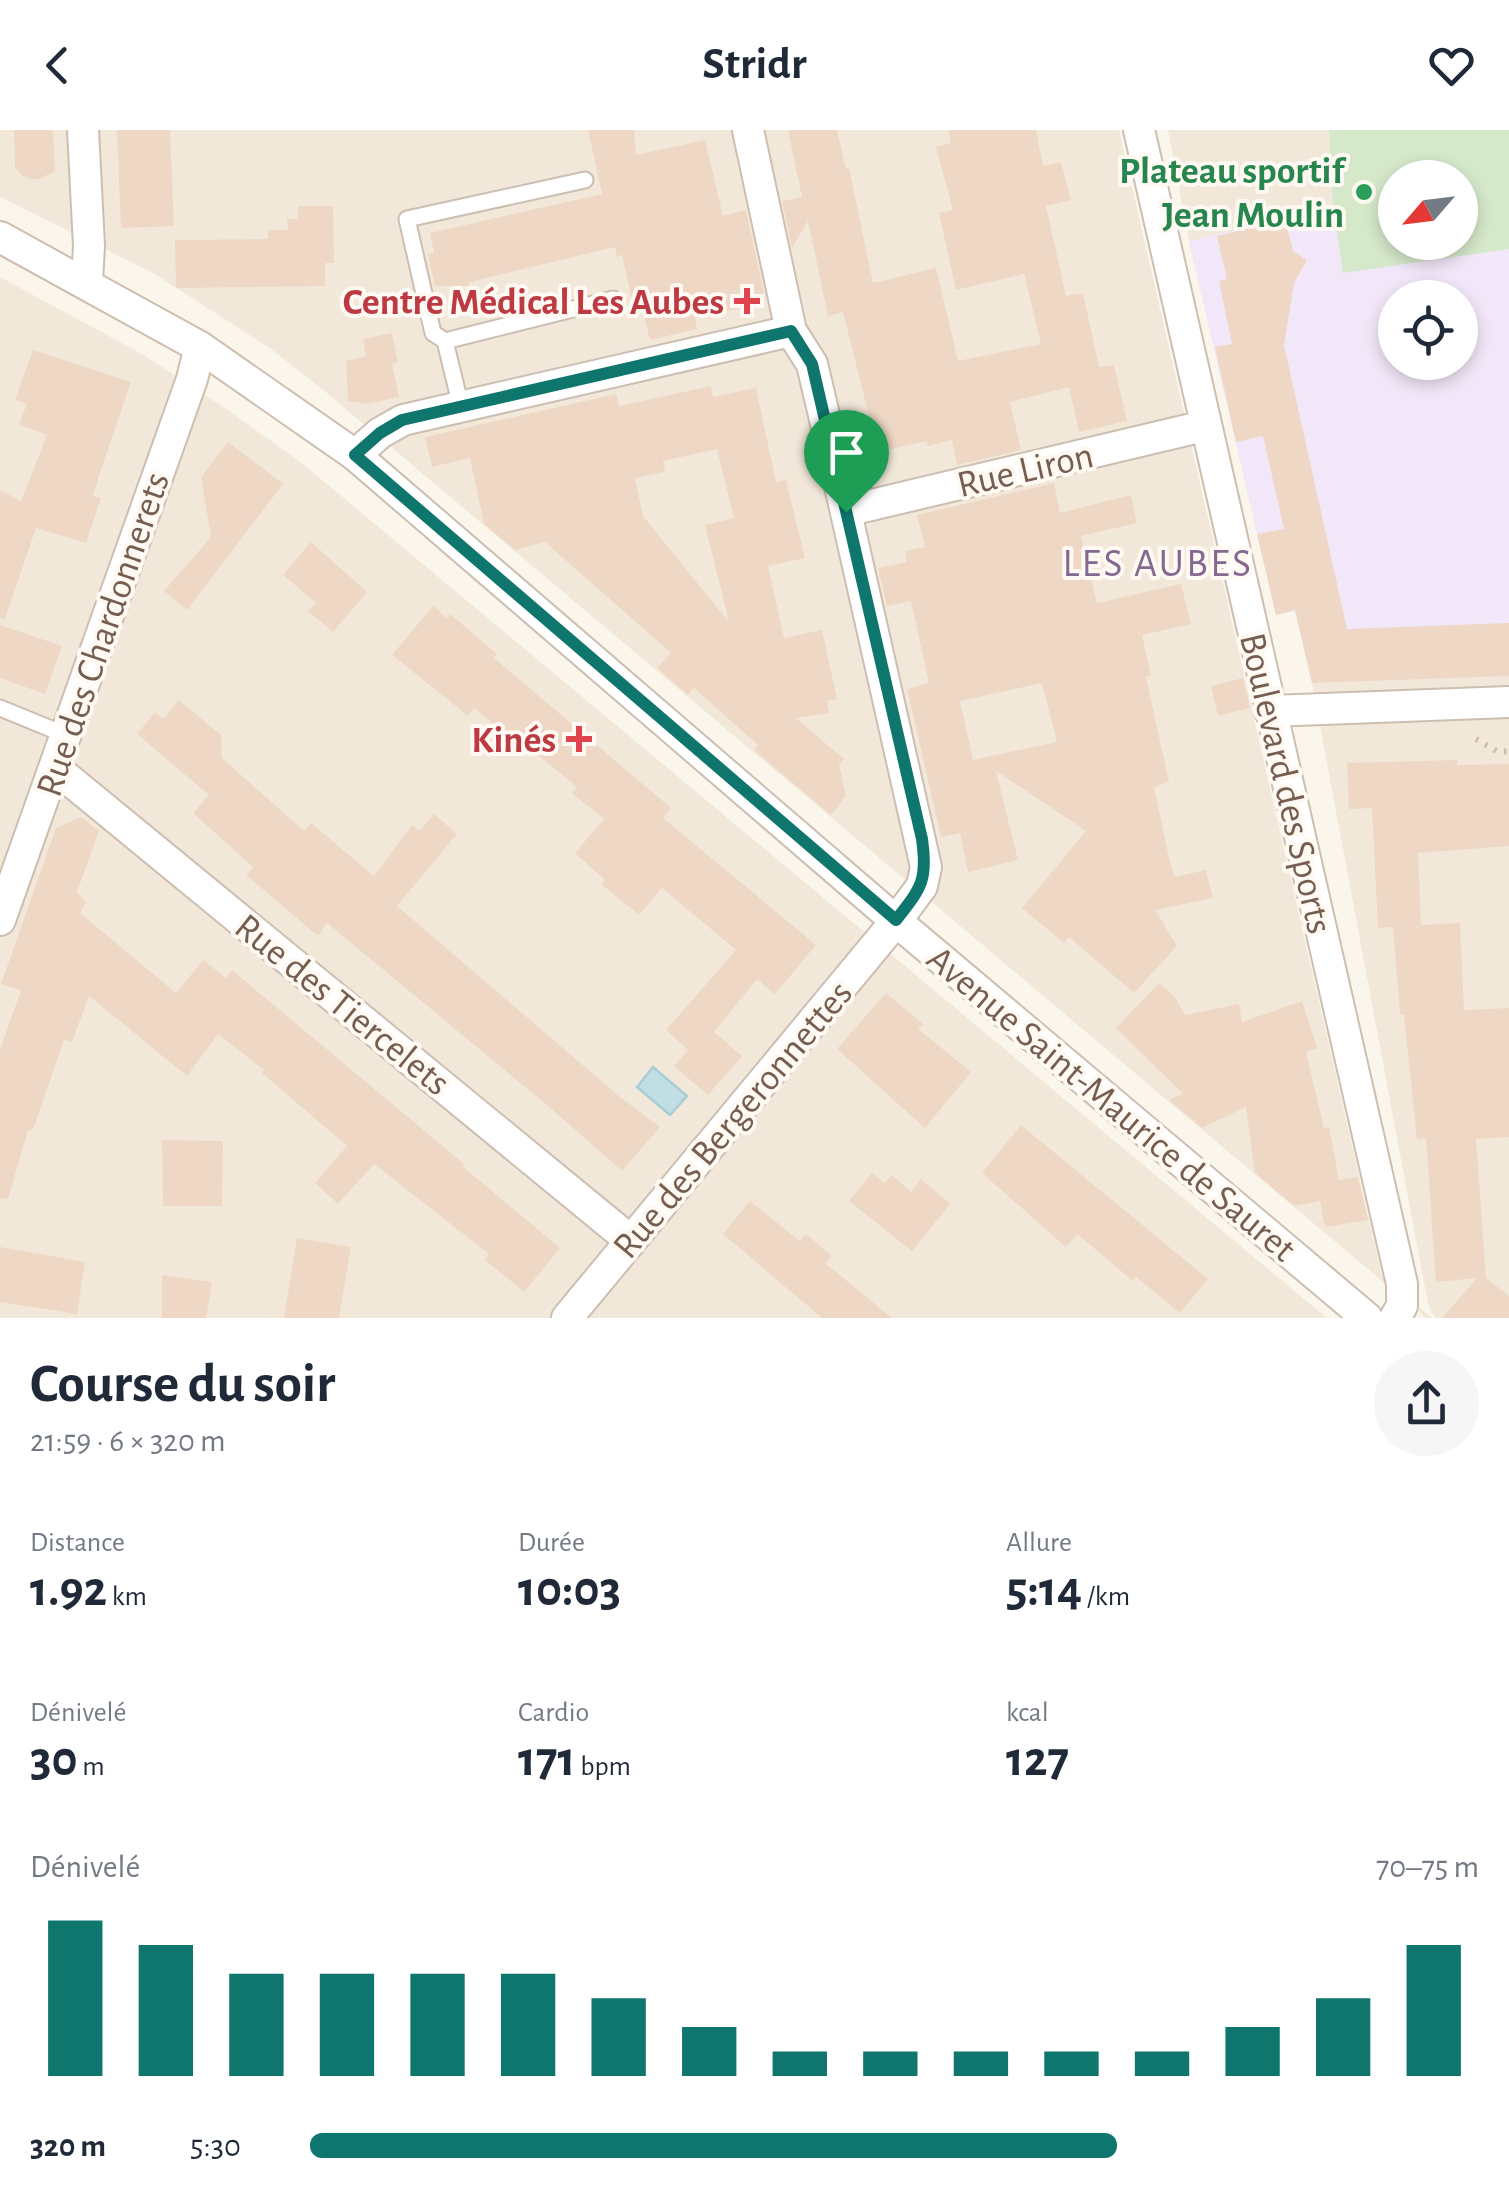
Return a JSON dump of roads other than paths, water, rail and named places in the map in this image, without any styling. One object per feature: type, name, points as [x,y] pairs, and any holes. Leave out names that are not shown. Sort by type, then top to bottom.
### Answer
[{"type":"street","points":[[83,130],[89,246],[86,282]]},
{"type":"street","name":"Rue des Bergeronnettes","points":[[568,1318],[896,920],[922,886],[926,867],[812,364],[791,331],[748,130]]},
{"type":"street","name":"Boulevard des Sports","points":[[1139,130],[1402,1284],[1402,1306],[1395,1318]]},
{"type":"street","name":"Avenue Saint-Maurice de Sauret","points":[[0,237],[200,346],[355,455],[1367,1318]]},
{"type":"street","points":[[355,455],[402,420],[791,331]]},
{"type":"street","name":"Rue des Chardonnerets","points":[[0,920],[192,379],[200,346]]},
{"type":"street","name":"Rue Liron","points":[[846,512],[1204,426]]},
{"type":"street","points":[[1270,710],[1509,702]]},
{"type":"street","name":"Rue des Tiercelets","points":[[55,768],[631,1241]]},
{"type":"lane","points":[[460,407],[445,341],[433,333],[407,219],[585,180]]},
{"type":"lane","points":[[445,341],[613,299]]},
{"type":"lane","points":[[0,708],[66,736]]},
{"type":"water","points":[[653,1067],[687,1096],[670,1115],[637,1087]]},
{"type":"place","name":"Plateau sportif Jean Moulin","points":[[1364,192]]},
{"type":"place","name":"Centre Médical Les Aubes","points":[[747,301]]},
{"type":"place","name":"Kinés","points":[[579,739]]},
{"type":"district","name":"LES AUBES","points":[[1158,562]]}]
